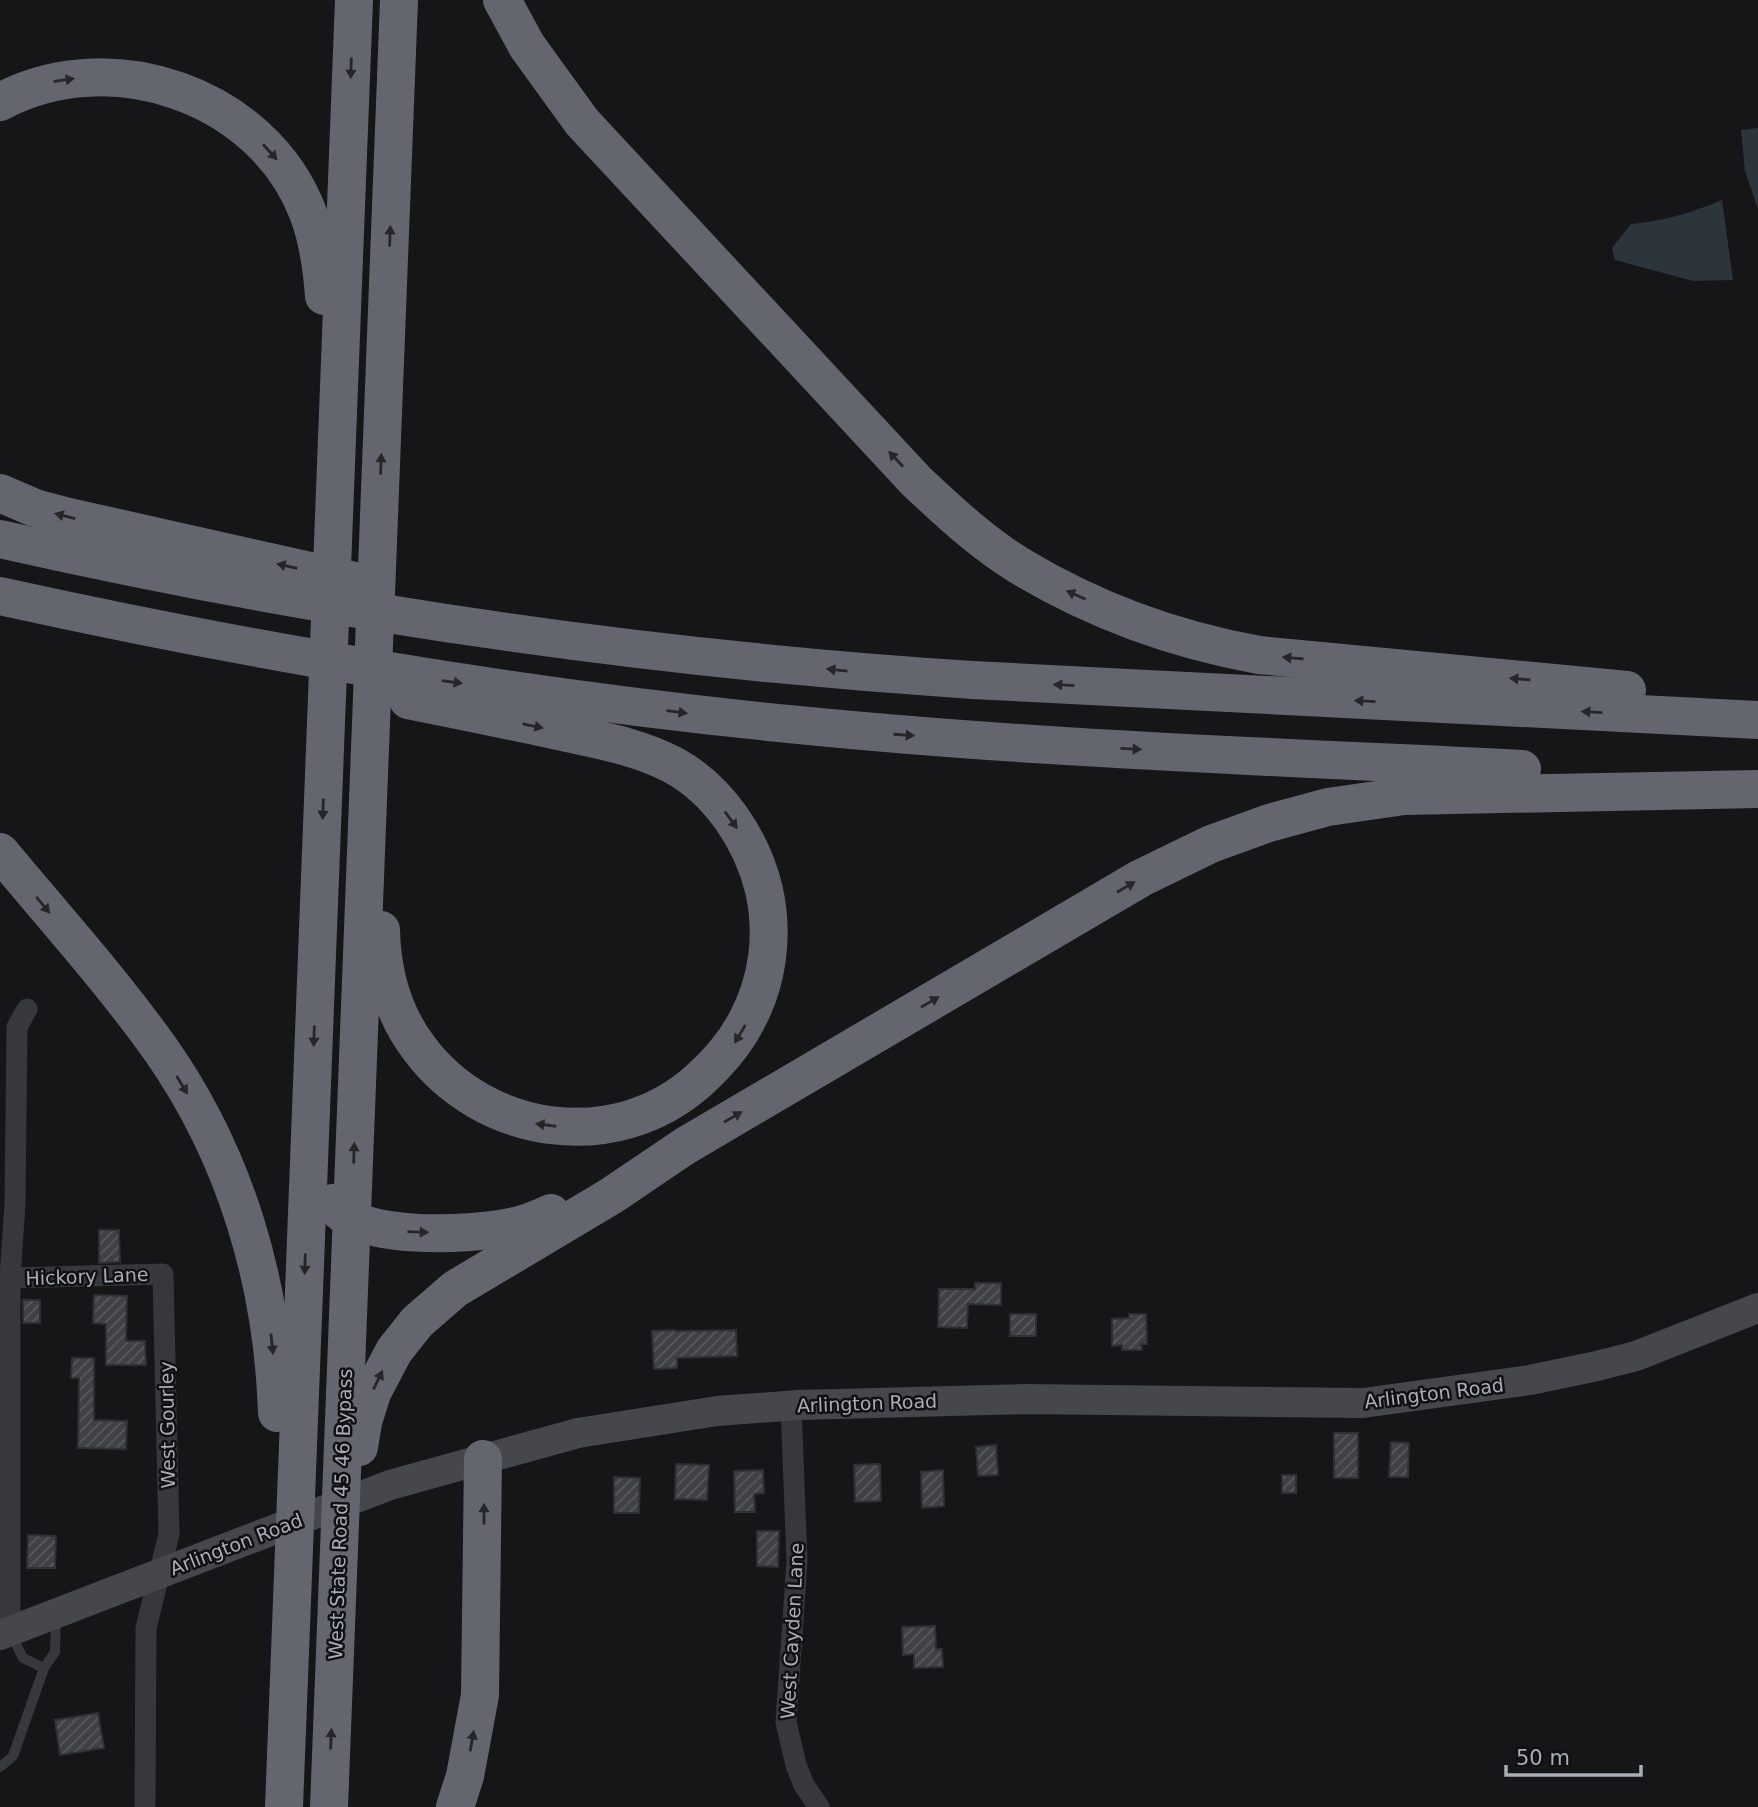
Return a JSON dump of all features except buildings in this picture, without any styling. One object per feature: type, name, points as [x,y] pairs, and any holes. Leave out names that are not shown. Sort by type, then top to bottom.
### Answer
[{"type":"highway","points":[[284,1807],[354,0]]},
{"type":"highway","points":[[502,0],[527,46],[582,122],[916,481],[959,520],[1018,565],[1064,590],[1128,618],[1182,638],[1259,655],[1679,694],[1758,705]]},
{"type":"highway","points":[[86,615],[299,677],[635,748],[676,767],[701,785],[737,828],[760,875],[767,902],[769,933],[761,986],[753,1009],[732,1046],[707,1073],[673,1101],[635,1118],[598,1127],[562,1127],[523,1121],[479,1102],[456,1087],[418,1048],[405,1027],[387,981],[381,939],[382,852],[369,765],[378,532],[393,8]]},
{"type":"highway","points":[[0,102],[33,88],[62,80],[96,77],[140,80],[165,86],[209,104],[240,124],[271,153],[289,177],[307,211],[319,252],[332,372],[335,507]]},
{"type":"highway","points":[[0,493],[35,508],[69,517],[451,603],[614,646]]},
{"type":"highway","points":[[0,539],[293,599],[420,620],[614,646],[891,675],[1758,720]]},
{"type":"highway","points":[[0,596],[86,615],[409,676],[603,704],[787,724],[1057,745],[1758,781]]},
{"type":"highway","name":"West State Road 45 46 Bypass","points":[[328,1807],[369,765]]},
{"type":"highway","points":[[336,1615],[363,1422],[372,1393],[404,1337],[433,1307],[455,1289],[611,1196],[685,1146],[1141,878],[1211,844],[1269,823],[1328,807],[1404,796],[1758,789]]},
{"type":"highway","points":[[0,852],[162,1051],[205,1122],[252,1238],[270,1320],[276,1385],[286,1759]]},
{"type":"highway","points":[[310,1139],[335,1208],[351,1221],[394,1231],[480,1232],[511,1227],[546,1215],[685,1146]]},
{"type":"highway","points":[[456,1807],[466,1776],[480,1695],[483,1459]]},
{"type":"street","name":"Hickory Lane","points":[[5,1633],[17,1027],[27,1009]]},
{"type":"street","name":"Hickory Lane","points":[[10,1278],[163,1274]]},
{"type":"street","name":"West Gourley","points":[[145,1807],[146,1628],[169,1534],[163,1274]]},
{"type":"street","name":"Arlington Road","points":[[5,1633],[390,1485],[591,1431],[717,1411],[791,1405],[1024,1399],[1363,1403],[1530,1380],[1597,1366],[1636,1356],[1758,1308]]},
{"type":"street","name":"West Cayden Lane","points":[[791,1405],[797,1561],[786,1722],[796,1765],[804,1784],[819,1807]]},
{"type":"lane","points":[[0,1767],[13,1756],[44,1668],[55,1652],[56,1612]]},
{"type":"lane","points":[[5,1633],[23,1658],[44,1668]]},
{"type":"shaded area","points":[[1758,128],[1758,209],[1745,171],[1741,130]]},
{"type":"shaded area","points":[[1722,200],[1733,280],[1693,281],[1615,260],[1612,248],[1631,224],[1677,216]]}]
